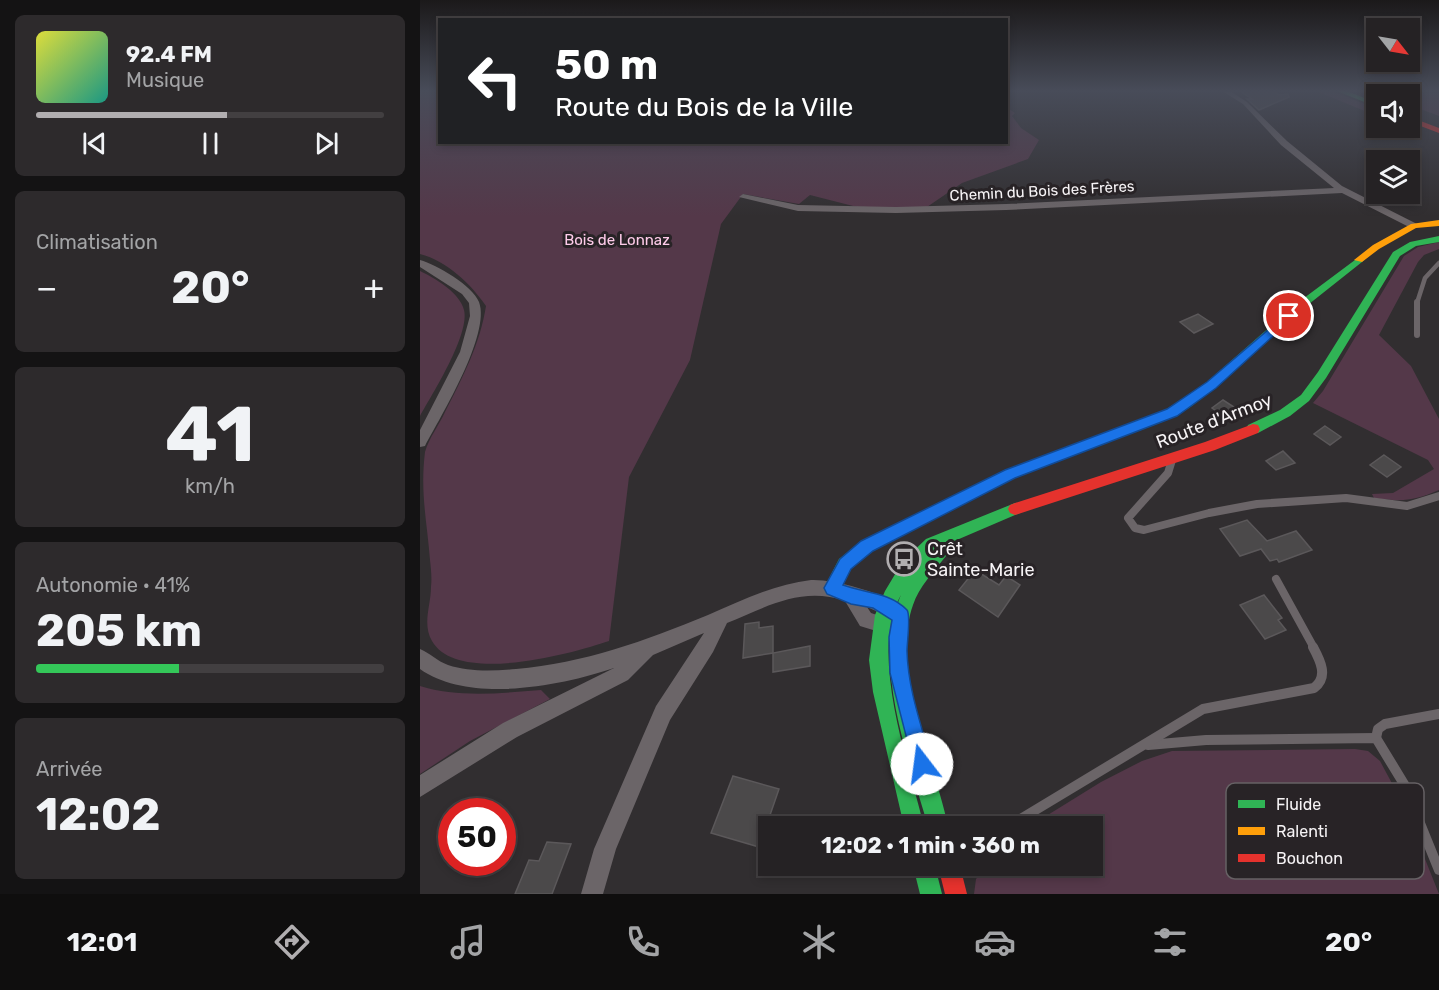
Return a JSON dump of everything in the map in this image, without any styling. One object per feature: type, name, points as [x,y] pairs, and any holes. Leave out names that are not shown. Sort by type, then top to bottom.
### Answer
[{"type":"main road","points":[[832,588],[845,564],[867,546],[1010,474],[1157,419],[1185,405],[1312,297],[1376,247],[1414,226],[1439,222]]},
{"type":"main road","name":"Route d'Armoy","points":[[912,816],[882,692],[878,660],[881,626],[887,606],[901,577],[920,554],[939,540],[1033,503],[1172,459],[1252,430],[1296,406],[1322,375],[1396,254],[1413,244],[1439,238]]},
{"type":"main road","name":"Route d'Armoy","points":[[935,816],[900,683],[897,650],[900,622],[908,596],[923,571],[962,531]]},
{"type":"main road","points":[[926,876],[931,894]]},
{"type":"main road","points":[[952,876],[956,894]]},
{"type":"street","points":[[1274,133],[1343,190],[1414,226]]},
{"type":"street","name":"Chemin du Bois des Frères","points":[[743,197],[798,208],[896,210],[1030,206],[1343,190]]},
{"type":"street","points":[[420,263],[469,295],[477,315],[466,353],[420,442]]},
{"type":"street","points":[[420,658],[444,674],[462,678],[514,678],[574,671],[647,648],[722,617],[808,587],[832,588],[851,596],[872,598],[887,606],[900,622],[881,626],[871,623],[862,616],[851,596]]},
{"type":"street","points":[[592,894],[605,849],[658,723],[707,646],[722,617]]},
{"type":"street","points":[[420,787],[510,730],[622,674],[647,648]]},
{"type":"lane","points":[[1417,335],[1415,310],[1419,288],[1429,272],[1439,263]]},
{"type":"lane","points":[[1172,459],[1168,473],[1130,514],[1129,522],[1135,528],[1144,530],[1257,504],[1346,498],[1407,507],[1439,496]]},
{"type":"lane","points":[[1026,816],[1147,745],[1203,709],[1318,688],[1323,679],[1323,669],[1319,658],[1276,579]]},
{"type":"lane","points":[[1402,783],[1391,758],[1376,738],[1378,729],[1385,724],[1439,714]]},
{"type":"lane","points":[[1147,745],[1206,740],[1376,738]]},
{"type":"lane","points":[[1424,834],[1439,870]]},
{"type":"green space","name":"Bois de Lonnaz","points":[[420,133],[438,133],[438,144],[1008,144],[1008,133],[1028,133],[1039,140],[1028,159],[962,183],[927,207],[857,207],[810,195],[799,204],[743,194],[721,224],[690,360],[629,477],[609,641],[543,658],[489,664],[465,661],[445,654],[429,635],[431,577],[424,494],[425,452],[470,360],[480,334],[486,306],[458,274],[440,262],[420,254]]},
{"type":"green space","points":[[1439,242],[1439,249],[1424,255],[1418,262],[1379,335],[1411,366],[1439,419],[1439,490],[1408,500],[1374,498],[1372,494],[1393,493],[1434,469],[1428,460],[1313,403],[1323,391],[1404,256],[1418,247]]},
{"type":"green space","points":[[420,271],[439,282],[458,298],[464,310],[464,321],[456,348],[420,416]]},
{"type":"green space","points":[[420,686],[465,693],[541,690],[550,699],[470,741],[420,774]]},
{"type":"green space","points":[[1355,749],[1368,751],[1380,761],[1392,783],[1226,783],[1226,879],[1424,879],[1424,856],[1439,894],[974,894],[976,879],[979,876],[1103,876],[1103,816],[1046,816],[1101,782],[1142,761],[1172,751]]},
{"type":"building","points":[[1198,314],[1213,324],[1194,333],[1180,322]]},
{"type":"building","points":[[1223,400],[1237,409],[1225,417],[1212,408]]},
{"type":"building","points":[[1325,426],[1341,437],[1330,445],[1314,434]]},
{"type":"building","points":[[1283,451],[1295,463],[1276,470],[1266,461]]},
{"type":"building","points":[[1384,455],[1401,467],[1387,477],[1370,465]]},
{"type":"building","points":[[1247,520],[1267,541],[1296,531],[1312,550],[1279,562],[1277,559],[1270,561],[1261,549],[1240,556],[1220,529]]},
{"type":"building","points":[[975,570],[999,585],[1006,576],[1020,585],[998,617],[959,590]]},
{"type":"building","points":[[1264,595],[1282,618],[1278,620],[1286,630],[1265,639],[1240,605]]},
{"type":"building","points":[[759,622],[759,628],[773,626],[773,653],[743,658],[745,624]]},
{"type":"building","points":[[810,646],[810,666],[773,672],[773,653]]},
{"type":"building","points":[[733,776],[779,789],[770,816],[758,816],[758,847],[711,833]]},
{"type":"building","points":[[547,842],[571,844],[552,894],[515,894],[529,860],[539,861]]},
{"type":"traffic: fast","points":[[1253,429],[1285,413],[1305,398],[1322,375],[1396,254],[1413,244],[1439,239]]},
{"type":"traffic: fast","points":[[832,588],[845,564],[867,546],[1010,474],[1157,419],[1185,405],[1211,385],[1300,306],[1359,260]]},
{"type":"traffic: fast","points":[[912,816],[882,692],[878,660],[883,615],[891,596],[909,566],[931,544],[1015,509]]},
{"type":"traffic: fast","points":[[935,816],[903,690],[899,662],[899,636],[902,613],[909,595],[923,572],[941,551]]},
{"type":"traffic: fast","points":[[926,876],[931,894]]},
{"type":"traffic: slow","points":[[1359,260],[1376,247],[1414,226],[1439,223]]},
{"type":"traffic: jam","points":[[1015,509],[1210,446],[1253,429]]},
{"type":"traffic: jam","points":[[952,876],[956,894]]},
{"type":"place","name":"Crêt Sainte-Marie","points":[[904,559]]},
{"type":"route","points":[[922,764],[899,673],[897,650],[901,616],[872,598],[851,596],[832,588],[845,564],[867,546],[1010,474],[1172,413],[1197,397],[1289,316]]}]
